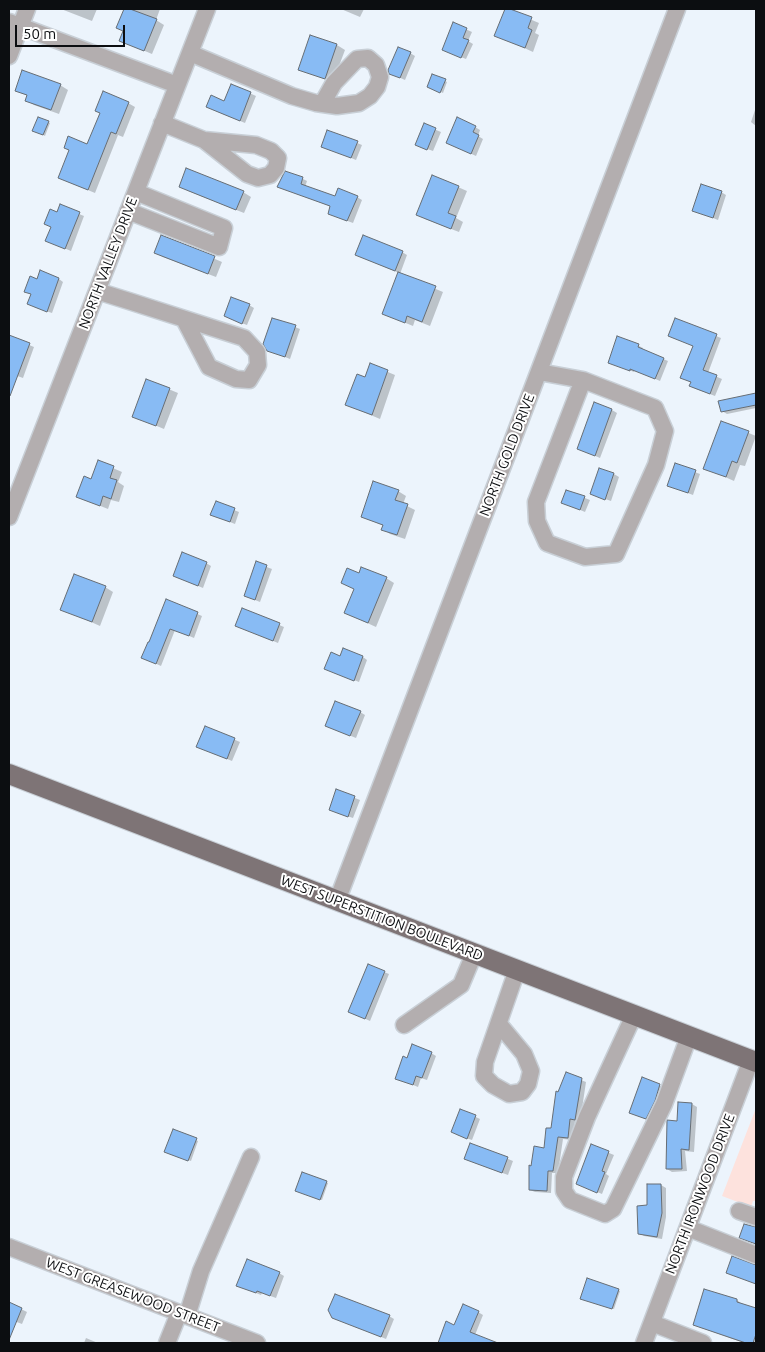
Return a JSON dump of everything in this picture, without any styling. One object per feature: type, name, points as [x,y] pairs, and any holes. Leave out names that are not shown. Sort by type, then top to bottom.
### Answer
[{"type":"main road","name":"WEST SUPERSTITION BOULEVARD","points":[[9,774],[634,1015],[690,1036],[754,1056]]},
{"type":"street","points":[[9,56],[14,24],[27,9]]},
{"type":"street","name":"NORTH VALLEY DRIVE","points":[[9,517],[207,9]]},
{"type":"street","name":"NORTH GOLD DRIVE","points":[[337,901],[677,9]]},
{"type":"street","points":[[14,24],[177,85]]},
{"type":"street","points":[[190,53],[292,96],[322,104]]},
{"type":"street","points":[[162,123],[204,140]]},
{"type":"street","points":[[128,211],[219,247],[224,228],[136,192]]},
{"type":"street","points":[[97,291],[244,338],[257,352],[258,365],[249,380],[236,379],[208,367],[184,319]]},
{"type":"street","points":[[539,372],[583,380],[655,408],[665,431],[656,465],[616,554],[585,557],[547,542],[537,521],[536,502],[583,380]]},
{"type":"street","points":[[404,1025],[461,985],[474,954]]},
{"type":"street","points":[[499,1024],[517,970]]},
{"type":"street","points":[[634,1015],[587,1117],[564,1177],[564,1191],[570,1200],[605,1214],[613,1209],[664,1104],[690,1036]]},
{"type":"street","name":"NORTH IRONWOOD DRIVE","points":[[644,1343],[754,1056]]},
{"type":"street","points":[[167,1343],[183,1314],[251,1156]]},
{"type":"street","points":[[739,1211],[756,1217]]},
{"type":"street","points":[[688,1228],[756,1255]]},
{"type":"street","name":"WEST GREASEWOOD STREET","points":[[9,1248],[257,1343]]},
{"type":"street","points":[[652,1323],[703,1343]]},
{"type":"shaded area","points":[[756,1108],[756,1201],[753,1201],[751,1207],[722,1196]]},
{"type":"building","points":[[124,9],[130,9],[157,19],[144,51],[119,41],[123,31],[116,28]]},
{"type":"building","points":[[505,9],[532,17],[528,28],[532,30],[525,48],[494,36]]},
{"type":"building","points":[[453,22],[467,28],[463,38],[469,40],[461,58],[442,50]]},
{"type":"building","points":[[310,35],[337,44],[325,79],[298,70]]},
{"type":"building","points":[[398,47],[411,52],[400,78],[389,74],[388,70]]},
{"type":"building","points":[[22,70],[61,84],[51,110],[25,101],[27,95],[15,91]]},
{"type":"building","points":[[432,74],[446,79],[440,93],[427,87]]},
{"type":"building","points":[[231,84],[251,92],[240,121],[206,107],[211,95],[224,101]]},
{"type":"building","points":[[103,91],[129,102],[116,134],[111,132],[88,190],[58,178],[69,150],[64,148],[68,136],[87,144],[100,113],[95,111]]},
{"type":"building","points":[[38,117],[49,121],[43,135],[32,131]]},
{"type":"building","points":[[457,117],[476,126],[473,132],[479,135],[471,154],[446,143]]},
{"type":"building","points":[[424,123],[436,128],[427,150],[415,145]]},
{"type":"building","points":[[327,130],[358,141],[351,158],[321,147]]},
{"type":"building","points":[[186,168],[244,191],[236,210],[179,187]]},
{"type":"building","points":[[285,171],[303,177],[301,184],[335,196],[338,188],[358,196],[347,221],[328,214],[330,206],[277,187]]},
{"type":"building","points":[[432,175],[459,186],[448,213],[456,216],[451,229],[416,215]]},
{"type":"building","points":[[701,184],[722,191],[713,218],[692,211]]},
{"type":"building","points":[[60,204],[80,212],[65,249],[45,241],[51,227],[44,224],[50,209],[57,212]]},
{"type":"building","points":[[161,235],[215,256],[208,274],[154,253]]},
{"type":"building","points":[[363,235],[403,251],[395,271],[355,255]]},
{"type":"building","points":[[40,270],[59,278],[47,312],[27,304],[31,294],[24,292],[30,276],[37,279]]},
{"type":"building","points":[[398,272],[436,286],[422,322],[407,316],[405,323],[382,314]]},
{"type":"building","points":[[231,297],[250,304],[242,324],[224,316]]},
{"type":"building","points":[[272,318],[296,325],[285,357],[267,351],[263,344]]},
{"type":"building","points":[[675,318],[717,334],[703,370],[717,375],[710,394],[689,386],[691,382],[680,378],[693,346],[668,336]]},
{"type":"building","points":[[9,335],[30,343],[10,396],[9,396]]},
{"type":"building","points":[[617,336],[639,344],[638,347],[664,358],[655,379],[608,363]]},
{"type":"building","points":[[370,363],[388,370],[372,415],[345,405],[357,374],[365,377]]},
{"type":"building","points":[[146,379],[170,388],[156,426],[132,417]]},
{"type":"building","points":[[756,393],[756,405],[721,412],[718,401]]},
{"type":"building","points":[[594,402],[612,409],[595,456],[577,449]]},
{"type":"building","points":[[721,421],[749,431],[737,463],[732,461],[726,477],[703,469]]},
{"type":"building","points":[[98,460],[114,466],[110,478],[117,480],[111,499],[103,496],[100,506],[76,497],[84,476],[91,479]]},
{"type":"building","points":[[675,463],[696,470],[688,493],[667,486]]},
{"type":"building","points":[[599,468],[614,473],[605,500],[590,494]]},
{"type":"building","points":[[373,481],[399,490],[395,500],[408,504],[397,535],[381,530],[383,525],[361,517]]},
{"type":"building","points":[[566,490],[585,496],[580,510],[561,503]]},
{"type":"building","points":[[216,501],[235,508],[230,522],[210,515]]},
{"type":"building","points":[[182,552],[207,562],[198,586],[173,576]]},
{"type":"building","points":[[256,561],[267,565],[255,600],[244,596]]},
{"type":"building","points":[[361,567],[387,577],[368,623],[344,613],[354,589],[341,583],[347,568],[359,573]]},
{"type":"building","points":[[74,574],[106,586],[92,622],[60,610]]},
{"type":"building","points":[[166,599],[198,612],[189,636],[170,629],[156,664],[141,658]]},
{"type":"building","points":[[242,608],[280,623],[273,641],[235,626]]},
{"type":"building","points":[[343,648],[363,656],[354,681],[324,669],[331,652],[340,656]]},
{"type":"building","points":[[335,701],[361,711],[350,736],[325,726]]},
{"type":"building","points":[[205,726],[235,738],[227,759],[196,747]]},
{"type":"building","points":[[336,789],[355,796],[348,817],[329,810]]},
{"type":"building","points":[[368,964],[385,971],[365,1019],[348,1012]]},
{"type":"building","points":[[412,1044],[432,1052],[422,1078],[416,1076],[413,1085],[395,1079],[403,1056],[407,1058]]},
{"type":"building","points":[[566,1072],[582,1078],[575,1120],[570,1119],[568,1138],[558,1137],[553,1171],[548,1171],[547,1191],[529,1190],[529,1165],[531,1166],[534,1146],[544,1148],[546,1128],[551,1128],[556,1091],[558,1092]]},
{"type":"building","points":[[642,1077],[660,1084],[655,1101],[646,1119],[629,1113]]},
{"type":"building","points":[[678,1102],[692,1103],[689,1150],[681,1149],[682,1169],[666,1169],[667,1120],[677,1121]]},
{"type":"building","points":[[460,1109],[476,1115],[467,1139],[451,1132]]},
{"type":"building","points":[[173,1129],[197,1138],[188,1161],[164,1152]]},
{"type":"building","points":[[470,1143],[508,1157],[502,1173],[464,1159]]},
{"type":"building","points":[[591,1144],[609,1151],[602,1171],[605,1172],[597,1193],[576,1184]]},
{"type":"building","points":[[302,1172],[327,1181],[320,1200],[295,1191]]},
{"type":"building","points":[[647,1184],[661,1184],[662,1213],[657,1237],[638,1234],[637,1206],[647,1205]]},
{"type":"building","points":[[744,1224],[756,1227],[756,1244],[739,1238]]},
{"type":"building","points":[[732,1256],[756,1265],[756,1284],[726,1273]]},
{"type":"building","points":[[247,1259],[280,1272],[270,1296],[236,1286]]},
{"type":"building","points":[[587,1278],[619,1289],[612,1309],[580,1299]]},
{"type":"building","points":[[704,1289],[737,1299],[737,1302],[756,1308],[756,1334],[753,1343],[746,1343],[693,1325]]},
{"type":"building","points":[[335,1294],[390,1315],[381,1337],[332,1318],[328,1310]]},
{"type":"building","points":[[9,1302],[22,1308],[9,1340]]},
{"type":"building","points":[[463,1304],[479,1311],[470,1332],[498,1343],[438,1343],[446,1321],[454,1325]]}]
